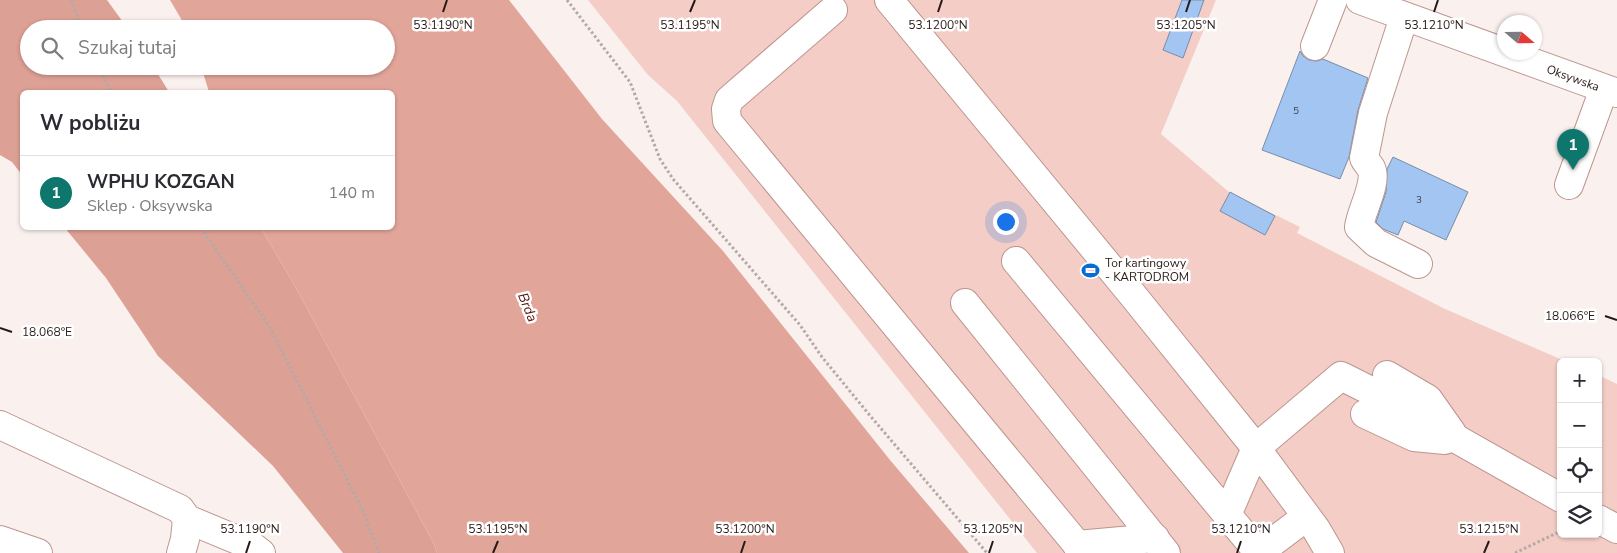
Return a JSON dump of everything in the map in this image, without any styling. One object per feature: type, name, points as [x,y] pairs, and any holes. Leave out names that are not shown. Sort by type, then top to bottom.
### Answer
[{"type":"street","points":[[889,0],[1131,293],[1256,448],[1316,529],[1330,553]]},
{"type":"street","points":[[1315,46],[1333,0]]},
{"type":"street","name":"Oksywska","points":[[1360,0],[1613,90]]},
{"type":"street","points":[[833,10],[729,100],[726,109],[727,121],[1081,549],[1161,546]]},
{"type":"street","points":[[1404,17],[1373,113],[1364,158],[1372,170],[1372,183],[1360,217],[1359,227],[1376,243],[1418,264]]},
{"type":"street","points":[[1569,185],[1613,90]]},
{"type":"street","points":[[1016,261],[1258,553],[1306,517]]},
{"type":"street","points":[[966,303],[1161,546]]},
{"type":"street","points":[[1227,515],[1256,448],[1341,376],[1557,496]]},
{"type":"street","points":[[0,425],[180,509],[187,519],[252,546],[261,553]]},
{"type":"street","points":[[181,553],[187,519]]},
{"type":"street","points":[[1602,521],[1617,530]]},
{"type":"street","points":[[0,540],[38,553]]},
{"type":"path","points":[[71,0],[79,20]]},
{"type":"path","points":[[567,0],[630,82],[660,159],[674,179],[800,325],[822,357],[867,412],[987,553]]},
{"type":"path","points":[[103,75],[111,90]]},
{"type":"path","points":[[202,230],[269,326],[363,511],[379,553]]},
{"type":"path","points":[[1515,553],[1557,533]]},
{"type":"shaded area","points":[[0,0],[107,0],[121,20],[20,20],[20,75],[159,75],[168,90],[20,90],[20,172],[12,162],[0,155]]},
{"type":"shaded area","name":"Tor kartingowy - KARTODROM","points":[[588,0],[1216,0],[1161,134],[1229,192],[1300,227],[1297,233],[1443,308],[1558,358],[1557,538],[1602,538],[1602,377],[1617,384],[1617,553],[1037,553],[677,101],[648,75]]},
{"type":"shaded area","points":[[67,230],[262,230],[296,288],[434,544],[437,553],[343,553],[273,466],[158,356],[106,278]]},
{"type":"water","name":"Brda","points":[[170,0],[509,0],[602,119],[723,251],[890,460],[969,553],[437,553],[434,544],[296,288],[262,230],[395,230],[395,90],[208,90],[204,75],[395,75],[395,20],[182,20]]},
{"type":"building","points":[[1182,0],[1204,0],[1183,58],[1163,50]]},
{"type":"building","points":[[1300,51],[1309,60],[1317,61],[1323,59],[1368,78],[1358,110],[1349,157],[1340,179],[1262,150]]},
{"type":"building","points":[[1393,157],[1468,192],[1446,240],[1404,221],[1398,235],[1383,229],[1376,222],[1386,192],[1387,169]]},
{"type":"building","points":[[1230,192],[1275,216],[1265,235],[1220,211]]},
{"type":"place","name":"WPHU KOZGAN","points":[[1573,170]]},
{"type":"place","name":"Tor kartingowy - KARTODROM","points":[[1091,270]]}]
